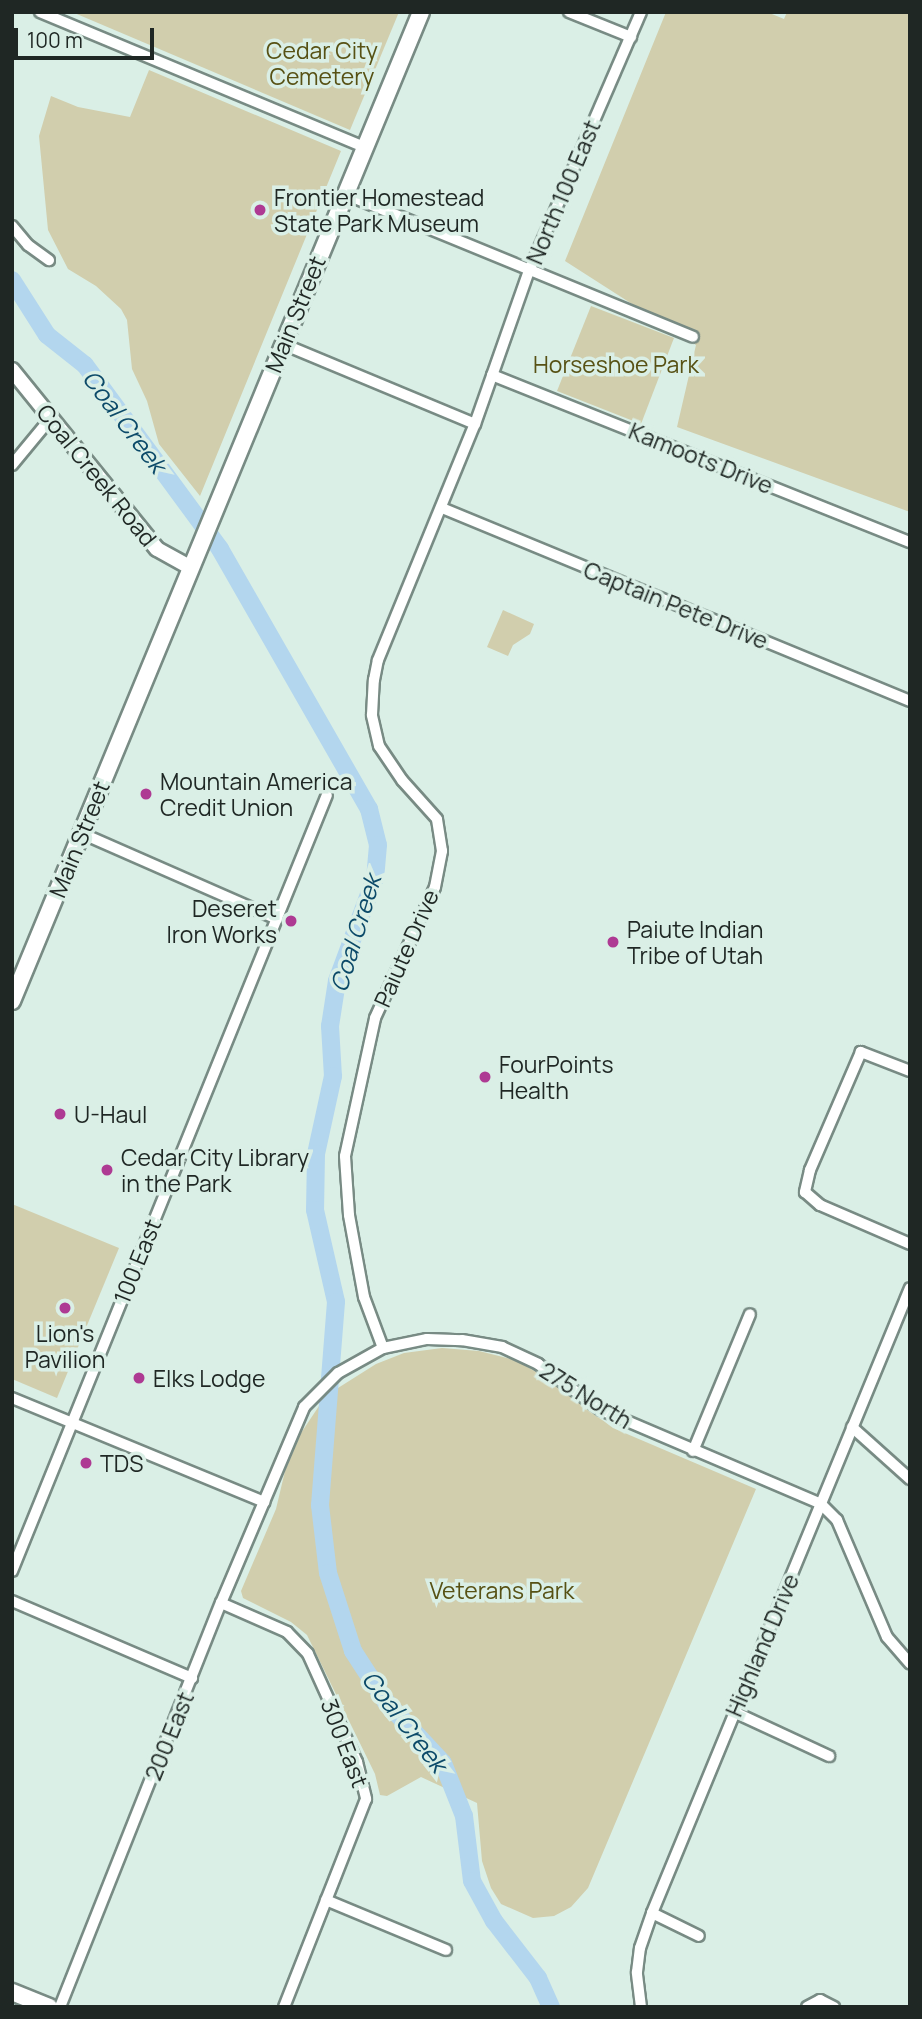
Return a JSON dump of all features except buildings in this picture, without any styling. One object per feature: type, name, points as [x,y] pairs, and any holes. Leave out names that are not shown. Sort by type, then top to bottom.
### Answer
[{"type":"main road","name":"Main Street","points":[[14,993],[421,12]]},
{"type":"main road","name":"Coal Creek Road","points":[[12,370],[156,549],[191,568]]},
{"type":"main road","points":[[12,1992],[49,2007]]},
{"type":"street","points":[[40,12],[364,147]]},
{"type":"street","points":[[569,12],[631,37]]},
{"type":"street","name":"North 100 East","points":[[492,375],[529,271],[640,12]]},
{"type":"street","points":[[345,194],[693,337]]},
{"type":"street","points":[[12,226],[28,245],[49,260]]},
{"type":"street","points":[[284,344],[475,424]]},
{"type":"street","name":"Paiute Drive","points":[[383,1348],[364,1297],[349,1215],[345,1156],[375,1018],[435,887],[442,851],[437,820],[402,780],[379,746],[372,715],[374,680],[378,660],[442,508],[492,375]]},
{"type":"street","name":"Kamoots Drive","points":[[492,375],[910,542]]},
{"type":"street","points":[[12,465],[50,419]]},
{"type":"street","name":"Captain Pete Drive","points":[[442,508],[910,701]]},
{"type":"street","name":"100 East","points":[[12,1571],[327,795]]},
{"type":"street","points":[[81,833],[276,919]]},
{"type":"street","points":[[910,1071],[861,1052],[810,1170],[805,1192],[820,1205],[910,1244]]},
{"type":"street","name":"Highland Drive","points":[[641,2007],[638,1960],[652,1913],[910,1288]]},
{"type":"street","points":[[693,1451],[750,1314]]},
{"type":"street","name":"275 North","points":[[304,1407],[338,1373],[383,1348],[427,1339],[462,1340],[502,1347],[538,1364],[601,1410],[821,1504]]},
{"type":"street","points":[[12,1398],[264,1502]]},
{"type":"street","name":"200 East","points":[[60,2007],[221,1603],[304,1407]]},
{"type":"street","points":[[852,1427],[910,1479]]},
{"type":"street","points":[[821,1504],[837,1520],[887,1637],[910,1663]]},
{"type":"street","points":[[12,1601],[192,1678]]},
{"type":"street","name":"300 East","points":[[221,1603],[287,1632],[308,1654],[357,1762],[366,1799],[284,2007]]},
{"type":"street","points":[[734,1712],[829,1756]]},
{"type":"street","points":[[326,1900],[446,1950]]},
{"type":"street","points":[[652,1913],[699,1936]]},
{"type":"street","points":[[807,2007],[820,2000],[834,2007]]},
{"type":"green space","name":"Cedar City Cemetery","points":[[72,12],[399,12],[350,130]]},
{"type":"green space","points":[[666,12],[767,12],[784,19],[787,12],[910,12],[910,512],[677,427],[696,345],[565,261]]},
{"type":"green space","points":[[149,70],[341,151],[200,496],[159,444],[147,401],[132,369],[127,320],[121,309],[96,286],[68,269],[48,230],[39,136],[51,96],[78,107],[130,117]]},
{"type":"green space","name":"Horseshoe Park","points":[[591,306],[674,338],[641,424],[557,391]]},
{"type":"green space","points":[[503,610],[534,624],[530,634],[513,645],[508,656],[487,647]]},
{"type":"green space","points":[[12,1204],[119,1248],[57,1398],[12,1379]]},
{"type":"green space","name":"Veterans Park","points":[[442,1348],[479,1351],[515,1360],[545,1377],[613,1428],[756,1489],[588,1888],[571,1907],[554,1916],[533,1918],[501,1904],[491,1888],[482,1861],[477,1803],[421,1777],[387,1796],[380,1795],[375,1774],[307,1635],[291,1622],[243,1598],[241,1591],[276,1509],[285,1471],[301,1433],[319,1406],[338,1388],[376,1364],[404,1353]]},
{"type":"waterway","name":"Coal Creek","points":[[12,280],[47,335],[85,365],[220,549],[369,809],[378,845],[375,878],[337,981],[330,1026],[333,1076],[316,1154],[315,1210],[336,1302],[320,1505],[328,1573],[353,1651],[386,1702],[443,1763],[464,1816],[472,1881],[494,1921],[538,1978],[551,2007]]},
{"type":"place","name":"Frontier Homestead State Park Museum","points":[[260,210]]},
{"type":"place","name":"Mountain America Credit Union","points":[[146,794]]},
{"type":"place","name":"Deseret Iron Works","points":[[291,921]]},
{"type":"place","name":"Paiute Indian Tribe of Utah","points":[[613,942]]},
{"type":"place","name":"FourPoints Health","points":[[485,1077]]},
{"type":"place","name":"U-Haul","points":[[60,1114]]},
{"type":"place","name":"Cedar City Library in the Park","points":[[107,1170]]},
{"type":"place","name":"Lion's Pavilion","points":[[65,1308]]},
{"type":"place","name":"Elks Lodge","points":[[139,1378]]},
{"type":"place","name":"TDS","points":[[86,1463]]}]
